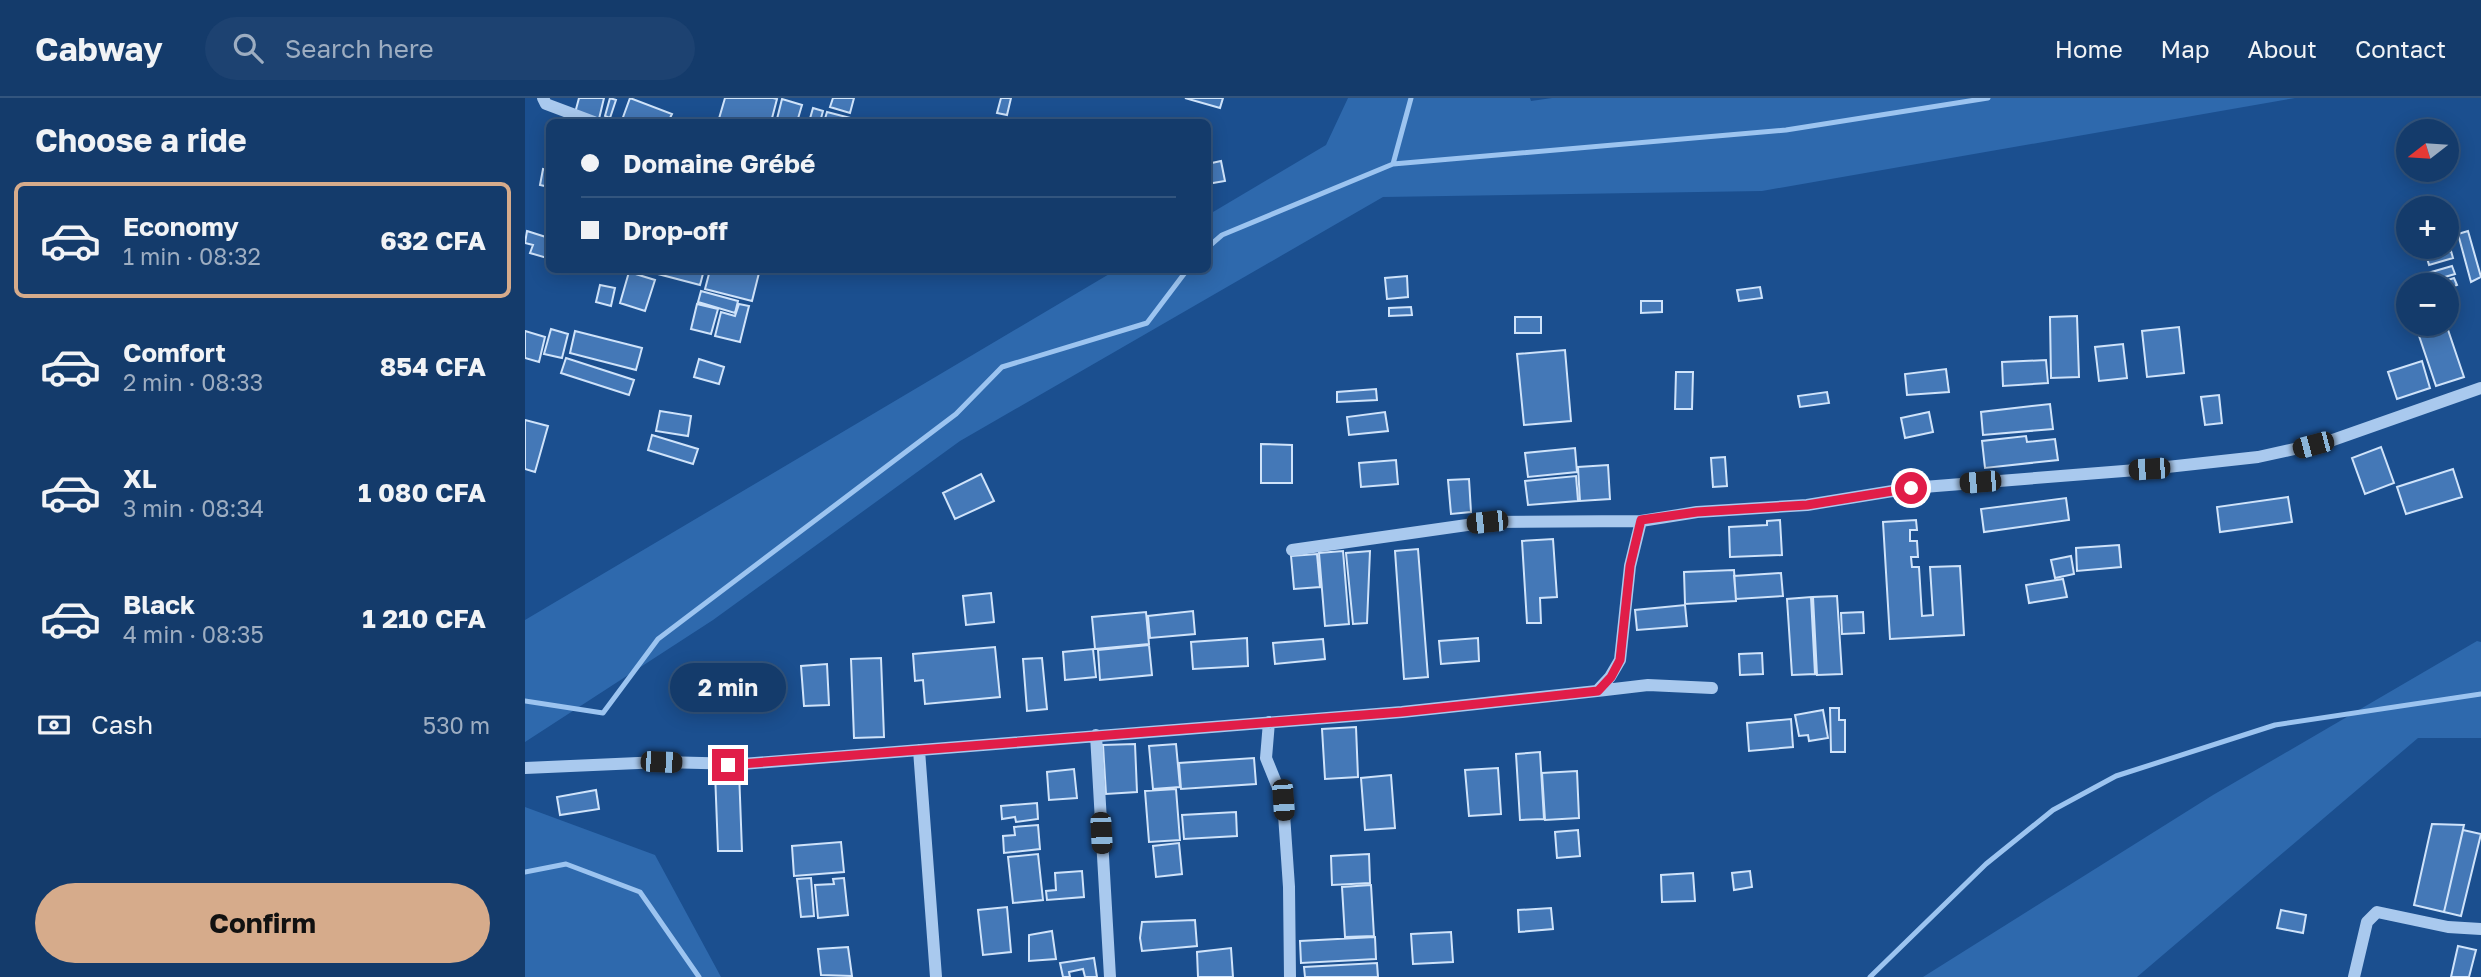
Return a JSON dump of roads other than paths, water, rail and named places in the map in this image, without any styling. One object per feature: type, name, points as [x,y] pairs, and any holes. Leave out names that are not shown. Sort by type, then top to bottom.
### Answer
[{"type":"street","points":[[543,98],[546,104],[586,119]]},
{"type":"street","points":[[1292,550],[1487,522],[1641,520],[1697,512],[1807,505],[1911,488],[2149,469],[2258,457],[2330,441],[2481,387]]},
{"type":"street","points":[[1598,691],[1611,677],[1620,660],[1630,566],[1641,520]]},
{"type":"street","points":[[525,768],[661,762],[728,765],[1416,711],[1648,685],[1712,688]]},
{"type":"street","points":[[1269,722],[1266,758],[1283,800],[1289,887],[1290,977]]},
{"type":"street","points":[[1096,735],[1110,977]]},
{"type":"street","points":[[919,750],[936,977]]},
{"type":"street","points":[[2354,977],[2367,922],[2377,912],[2448,928],[2481,929]]},
{"type":"waterway","points":[[1393,164],[1411,98]]},
{"type":"waterway","points":[[1211,245],[1222,235],[1393,164],[1786,130],[1988,98]]},
{"type":"waterway","points":[[525,701],[603,713],[658,639],[956,414],[1002,367],[1147,323],[1185,273]]},
{"type":"waterway","points":[[1870,977],[1986,864],[2053,810],[2116,776],[2275,725],[2481,694]]},
{"type":"waterway","points":[[525,872],[566,864],[640,892],[699,977]]}]
